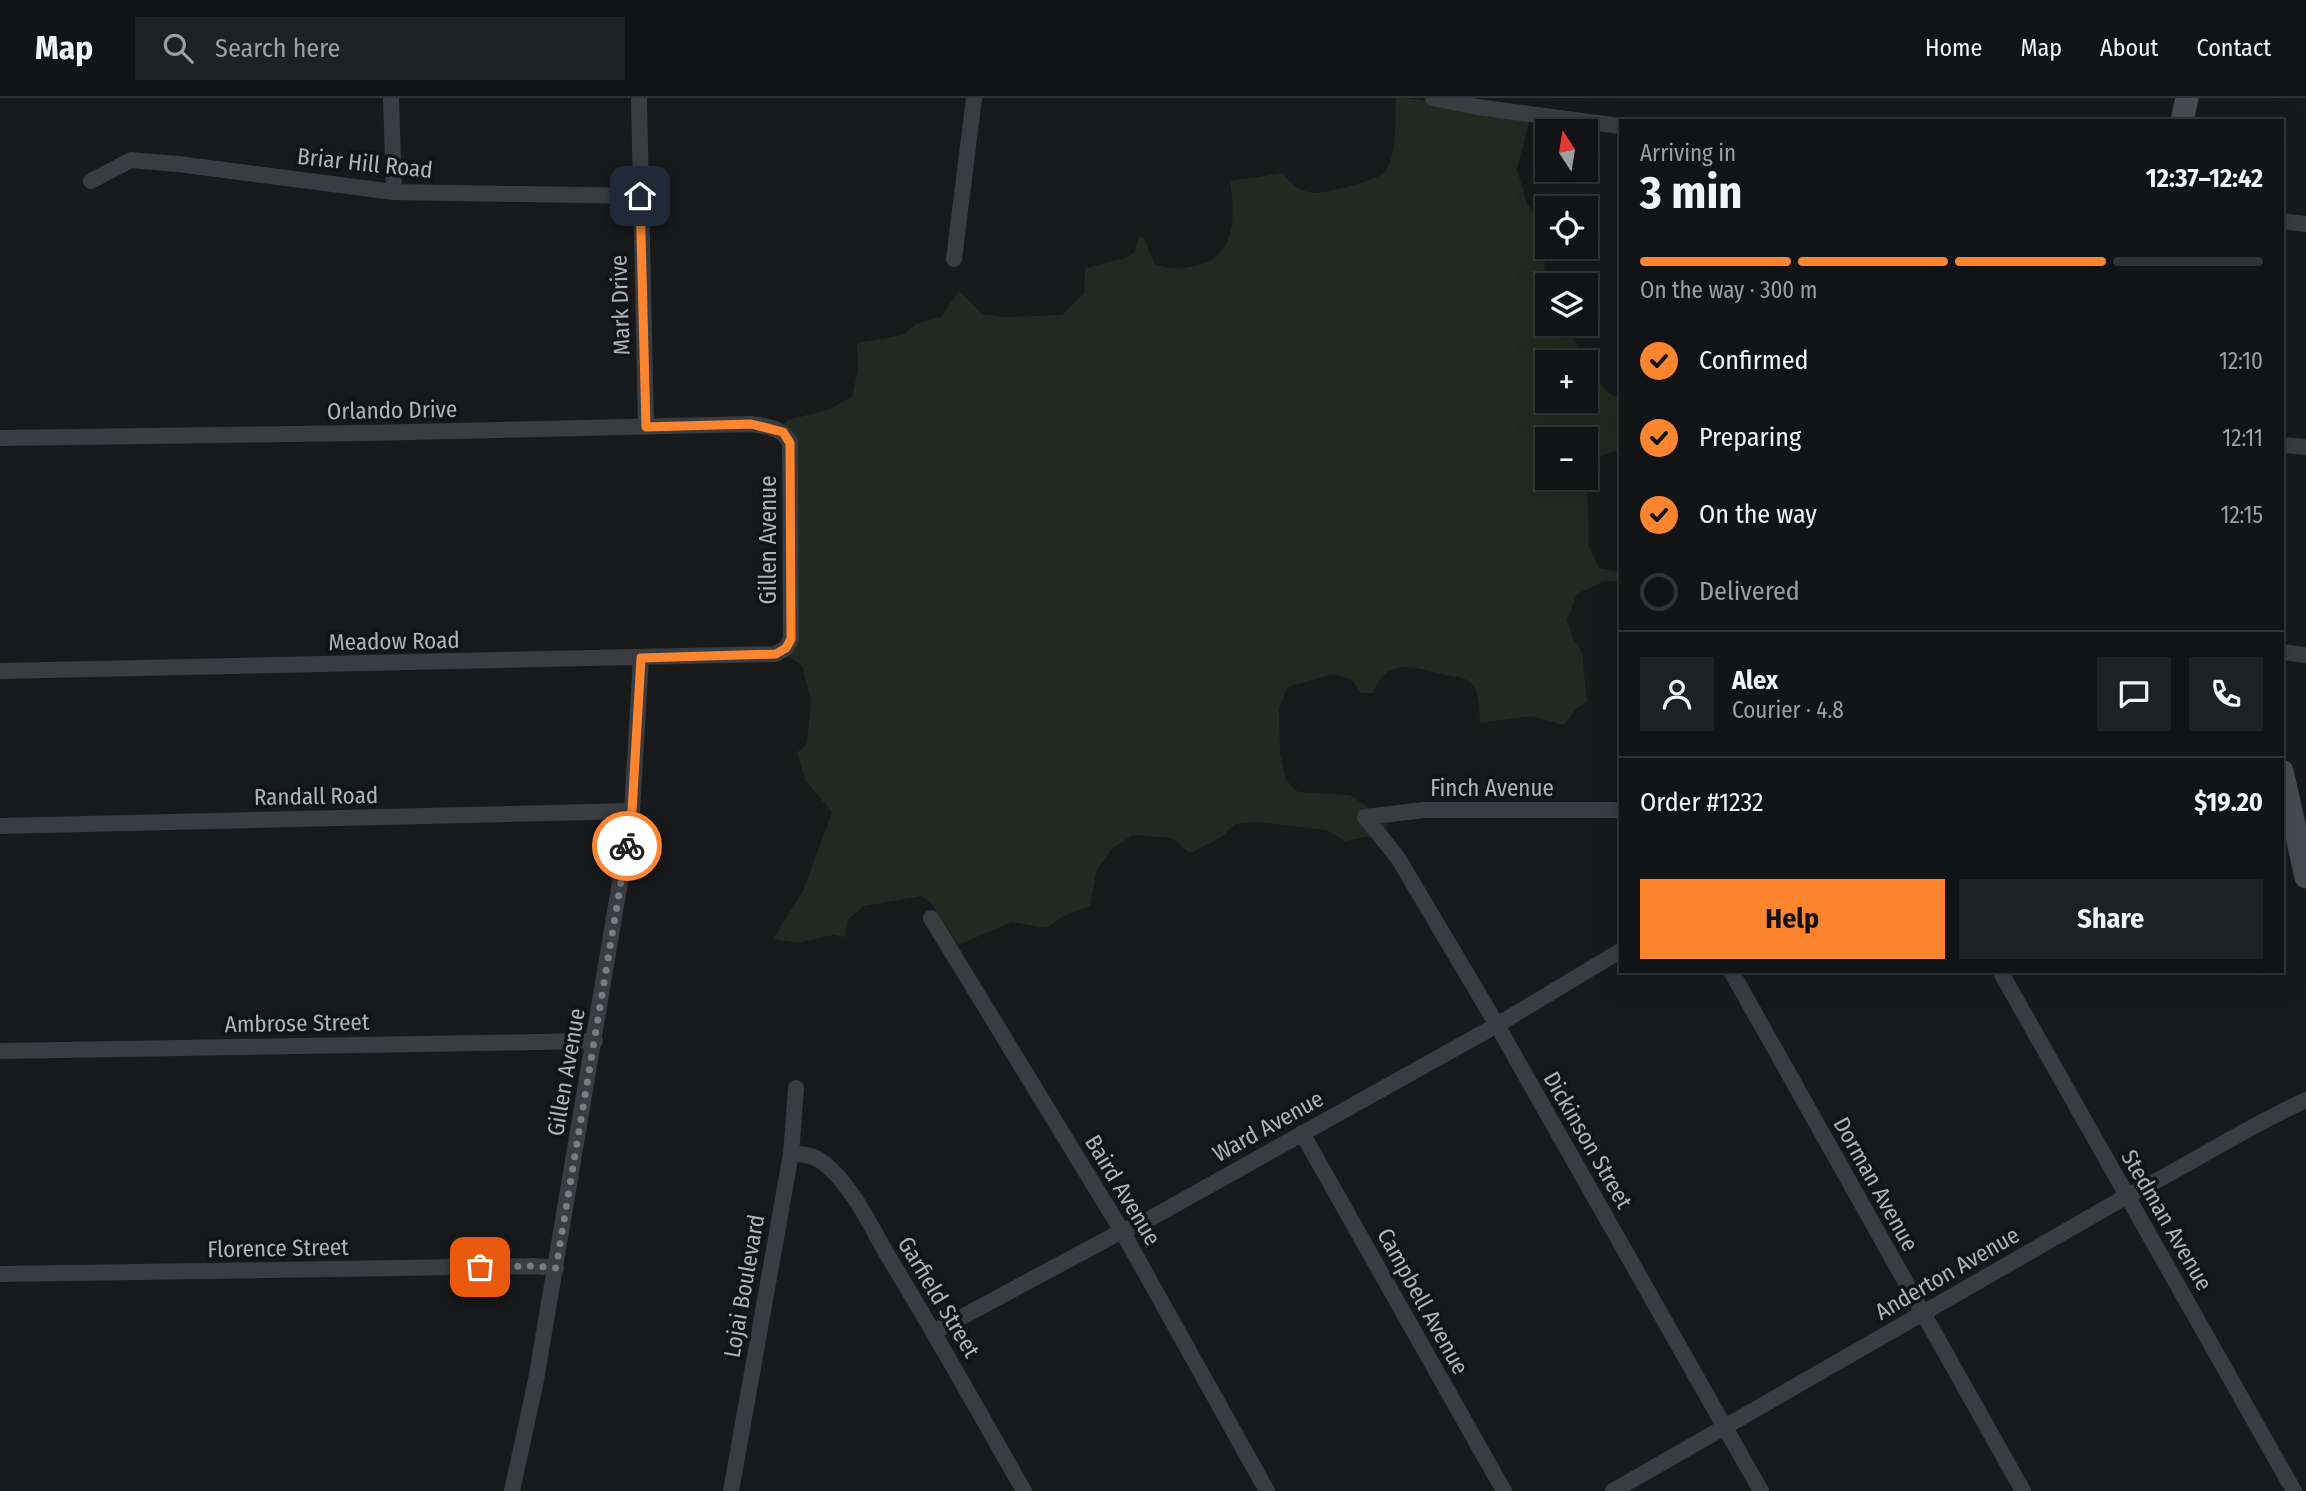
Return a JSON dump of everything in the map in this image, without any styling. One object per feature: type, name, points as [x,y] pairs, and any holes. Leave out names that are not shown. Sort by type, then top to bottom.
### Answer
[{"type":"main road","points":[[2182,119],[2187,98]]},
{"type":"main road","points":[[2284,781],[2296,843],[2306,877]]},
{"type":"street","points":[[391,98],[394,192]]},
{"type":"street","name":"Mark Drive","points":[[639,98],[646,427]]},
{"type":"street","points":[[954,258],[974,98]]},
{"type":"street","points":[[1433,98],[1477,107],[1619,126]]},
{"type":"street","name":"Briar Hill Road","points":[[91,181],[131,160],[394,192],[640,196]]},
{"type":"street","points":[[2284,221],[2306,224]]},
{"type":"street","name":"Orlando Drive","points":[[0,438],[751,424],[783,432]]},
{"type":"street","name":"Gillen Avenue","points":[[783,432],[790,443],[791,639],[786,648]]},
{"type":"street","points":[[2284,444],[2306,447]]},
{"type":"street","name":"Meadow Road","points":[[0,671],[641,658],[776,654],[786,648]]},
{"type":"street","points":[[2284,652],[2306,655]]},
{"type":"street","name":"Gillen Avenue","points":[[512,1491],[537,1380],[632,811],[641,658]]},
{"type":"street","name":"Finch Avenue","points":[[1365,817],[1424,810],[1619,810]]},
{"type":"street","name":"Randall Road","points":[[0,826],[632,811]]},
{"type":"street","name":"Dickinson Street","points":[[1365,817],[1398,858],[1497,1025],[1761,1491]]},
{"type":"street","name":"Baird Avenue","points":[[931,918],[1122,1231],[1268,1491]]},
{"type":"street","name":"Ward Avenue","points":[[934,1332],[1122,1231],[1144,1222],[1497,1025],[1619,952]]},
{"type":"street","name":"Dorman Avenue","points":[[1732,973],[2023,1491]]},
{"type":"street","name":"Stedman Avenue","points":[[2001,973],[2294,1491]]},
{"type":"street","name":"Ambrose Street","points":[[0,1051],[595,1041]]},
{"type":"street","name":"Lojai Boulevard","points":[[731,1491],[791,1154],[796,1088]]},
{"type":"street","name":"Anderton Avenue","points":[[1613,1491],[2127,1196],[2306,1100]]},
{"type":"street","name":"Campbell Avenue","points":[[1302,1133],[1504,1491]]},
{"type":"street","name":"Garfield Street","points":[[791,1154],[811,1155],[837,1175],[856,1202],[934,1332],[1024,1491]]},
{"type":"street","name":"Florence Street","points":[[0,1274],[534,1266],[556,1268]]},
{"type":"shaded area","points":[[1396,98],[1530,118],[1517,169],[1527,204],[1535,213],[1535,259],[1545,259],[1544,273],[1535,273],[1535,336],[1574,336],[1578,350],[1535,350],[1535,413],[1598,413],[1598,382],[1613,396],[1619,397],[1619,449],[1598,458],[1598,427],[1535,427],[1535,490],[1587,490],[1589,546],[1599,568],[1619,572],[1619,582],[1604,581],[1577,594],[1567,620],[1573,639],[1582,651],[1587,702],[1576,709],[1564,725],[1532,716],[1480,723],[1476,690],[1469,681],[1411,667],[1393,669],[1385,674],[1373,693],[1361,693],[1351,679],[1333,674],[1288,687],[1279,708],[1280,754],[1286,780],[1298,792],[1350,795],[1387,820],[1388,833],[1345,841],[1326,830],[1256,822],[1235,824],[1220,838],[1190,853],[1172,838],[1133,835],[1113,848],[1097,869],[1090,906],[1064,916],[1046,928],[1012,922],[958,945],[933,906],[922,896],[864,906],[848,919],[845,937],[833,935],[798,943],[773,939],[803,891],[832,812],[806,781],[797,753],[807,743],[811,700],[802,666],[785,654],[790,491],[781,428],[788,420],[831,409],[852,396],[858,371],[857,343],[903,335],[916,324],[941,317],[959,291],[982,314],[1003,317],[1062,315],[1084,293],[1085,268],[1125,258],[1135,252],[1138,237],[1144,238],[1155,264],[1182,268],[1211,260],[1221,252],[1231,231],[1233,206],[1230,181],[1283,173],[1304,191],[1328,191],[1381,175],[1389,166]]},
{"type":"way so far","points":[[480,1267],[556,1268],[627,846]]},
{"type":"route","points":[[627,846],[632,811],[641,658],[776,654],[786,648],[791,639],[790,443],[783,432],[751,424],[646,427],[640,196]]}]
